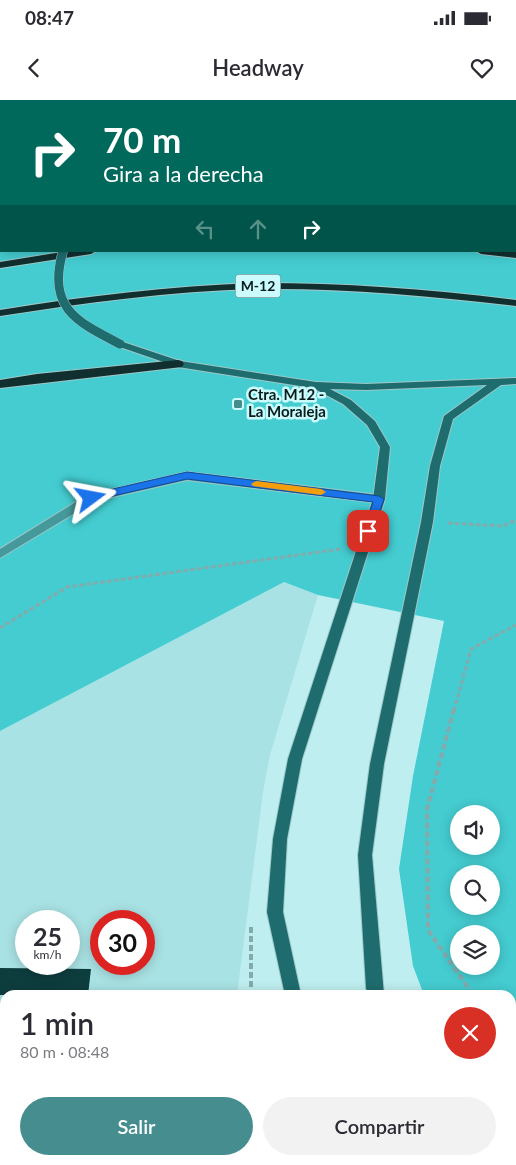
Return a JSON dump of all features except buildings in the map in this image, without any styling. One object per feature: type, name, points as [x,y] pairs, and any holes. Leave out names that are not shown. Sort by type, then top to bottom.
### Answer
[{"type":"highway","points":[[0,265],[84,252]]},
{"type":"highway","points":[[490,252],[516,255]]},
{"type":"highway","name":"M-12","points":[[0,313],[101,297],[259,286],[427,291],[516,303]]},
{"type":"highway","points":[[0,384],[37,378],[178,364]]},
{"type":"street","points":[[63,252],[56,270],[57,290],[67,309],[88,328],[120,344],[178,364],[316,385],[366,387],[516,381]]},
{"type":"street","points":[[375,990],[365,855],[377,764],[427,522],[436,466],[448,418],[497,383]]},
{"type":"street","points":[[292,990],[275,912],[280,839],[295,759],[362,546],[379,499],[385,446],[371,423],[347,402],[316,385]]},
{"type":"street","points":[[0,554],[91,498],[187,476],[379,499]]},
{"type":"path","points":[[427,522],[504,526],[516,520]]},
{"type":"path","points":[[0,628],[67,587],[362,546]]},
{"type":"path","points":[[470,990],[428,930],[427,809],[471,649],[516,624]]},
{"type":"shaded area","points":[[0,252],[516,252],[516,990],[422,990],[413,966],[399,869],[413,776],[444,621],[318,595],[284,582],[0,731]]},
{"type":"shaded area","points":[[284,582],[318,595],[270,755],[263,792],[238,990],[0,990],[0,731]]},
{"type":"slow traffic","points":[[256,484],[321,492]]},
{"type":"place","name":"Ctra. M12 - La Moraleja","points":[[238,404]]},
{"type":"route","points":[[91,498],[187,476],[379,499],[368,531]]}]
